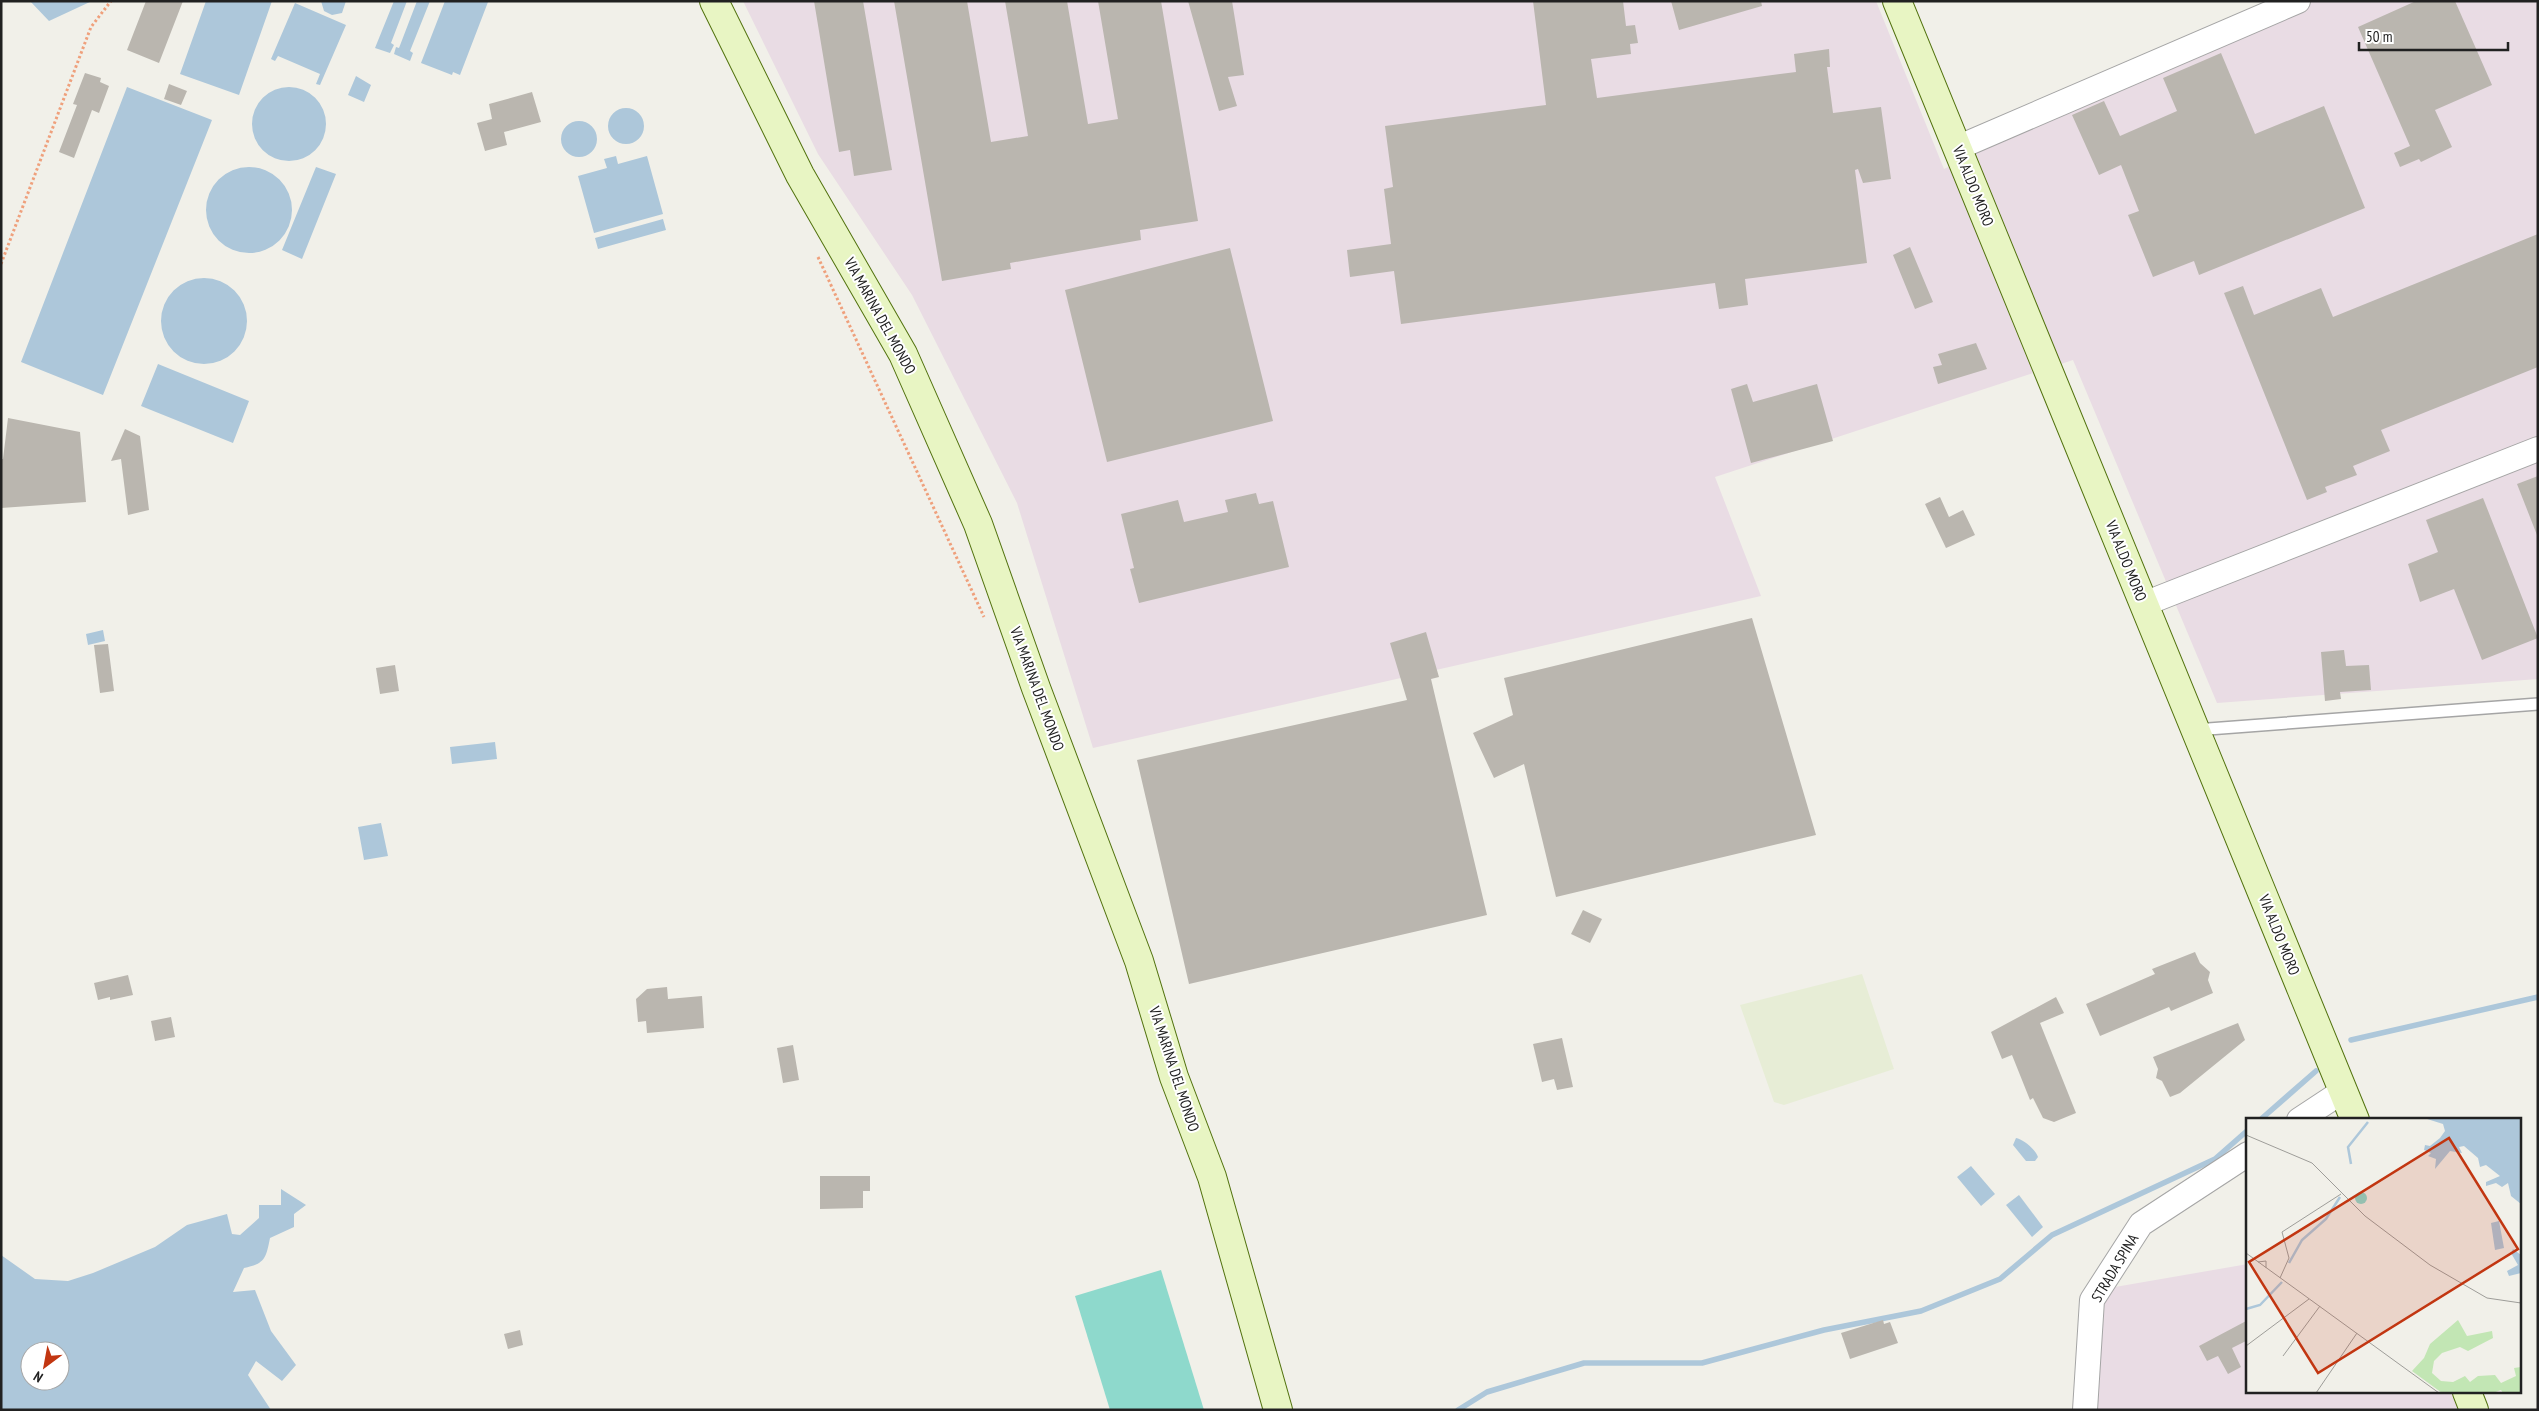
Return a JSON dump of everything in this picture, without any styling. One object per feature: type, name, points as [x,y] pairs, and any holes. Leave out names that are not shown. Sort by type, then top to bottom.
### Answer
[{"type":"street","name":"VIA MARINA DEL MONDO","points":[[714,1],[800,175],[903,354],[978,524],[1036,688],[1139,961],[1174,1077],[1212,1177],[1278,1410]]},
{"type":"street","name":"VIA ALDO MORO","points":[[1897,1],[2354,1118]]},
{"type":"street","points":[[1957,148],[2298,1]]},
{"type":"street","points":[[2144,604],[2538,449]]},
{"type":"street","points":[[2302,1118],[2342,1091]]},
{"type":"street","name":"STRADA SPINA","points":[[2085,1410],[2092,1300],[2141,1224],[2246,1155]]},
{"type":"street","points":[[2468,1394],[2474,1410]]},
{"type":"lane","points":[[2195,730],[2538,704]]},
{"type":"path","points":[[1,264],[91,27],[111,1]]},
{"type":"path","points":[[816,253],[986,620]]},
{"type":"shaded area","points":[[30,1],[92,1],[49,21]]},
{"type":"shaded area","points":[[206,1],[272,1],[239,95],[180,74]]},
{"type":"shaded area","points":[[321,1],[346,1],[342,13],[332,15],[324,11]]},
{"type":"shaded area","points":[[394,1],[407,1],[391,43],[394,45],[390,53],[375,48]]},
{"type":"shaded area","points":[[417,1],[430,1],[410,51],[413,53],[410,61],[394,54],[396,47],[399,48]]},
{"type":"shaded area","points":[[445,1],[488,2],[460,75],[453,72],[452,75],[421,63]]},
{"type":"shaded area","points":[[743,1],[1876,1],[1944,169],[2289,1],[2538,1],[2538,679],[2217,703],[2073,360],[1715,477],[1761,596],[1093,748],[1017,503],[912,295],[818,154]]},
{"type":"shaded area","points":[[295,3],[346,25],[320,85],[316,84],[320,74],[278,56],[275,61],[271,59]]},
{"type":"shaded area","points":[[356,76],[371,85],[364,102],[348,95]]},
{"type":"shaded area","points":[[127,87],[212,120],[103,395],[21,362]]},
{"type":"shaded area","points":[[289,87],[310,93],[320,103],[326,124],[320,145],[310,155],[289,161],[268,155],[258,145],[252,124],[258,103],[268,93]]},
{"type":"shaded area","points":[[626,108],[633,109],[639,113],[643,119],[643,133],[639,139],[633,143],[626,144],[619,143],[613,139],[609,133],[608,126],[609,119],[613,113],[619,109]]},
{"type":"shaded area","points":[[579,121],[592,126],[597,139],[592,152],[579,157],[566,152],[561,139],[566,126]]},
{"type":"shaded area","points":[[616,156],[618,164],[647,156],[663,214],[594,233],[578,176],[607,168],[604,159]]},
{"type":"shaded area","points":[[241,167],[257,167],[266,170],[280,179],[289,193],[292,210],[289,227],[280,241],[266,250],[257,253],[241,253],[225,246],[213,234],[206,218],[206,202],[213,186],[225,174]]},
{"type":"shaded area","points":[[316,167],[336,174],[302,259],[282,250]]},
{"type":"shaded area","points":[[663,219],[666,230],[598,249],[595,238]]},
{"type":"shaded area","points":[[196,278],[212,278],[221,281],[235,290],[244,304],[247,321],[244,338],[235,352],[221,361],[212,364],[196,364],[180,357],[168,345],[161,329],[161,313],[168,297],[180,285]]},
{"type":"shaded area","points":[[158,364],[249,401],[233,443],[141,406]]},
{"type":"shaded area","points":[[103,630],[105,641],[88,645],[86,634]]},
{"type":"shaded area","points":[[495,742],[497,759],[452,764],[450,747]]},
{"type":"shaded area","points":[[381,823],[388,856],[364,860],[358,827]]},
{"type":"shaded area","points":[[2016,1138],[2026,1143],[2035,1151],[2038,1157],[2035,1161],[2026,1161],[2013,1145]]},
{"type":"shaded area","points":[[1971,1166],[1995,1194],[1981,1206],[1957,1177]]},
{"type":"shaded area","points":[[281,1189],[306,1205],[294,1214],[294,1227],[270,1238],[266,1255],[263,1259],[256,1264],[244,1268],[233,1292],[255,1290],[271,1331],[296,1365],[282,1381],[256,1361],[248,1375],[271,1410],[1,1410],[1,1255],[35,1279],[68,1281],[93,1273],[155,1247],[187,1225],[227,1214],[232,1234],[240,1235],[259,1218],[259,1205],[281,1205]]},
{"type":"shaded area","points":[[2019,1195],[2043,1227],[2032,1237],[2006,1205]]},
{"type":"shaded area","points":[[2246,1264],[2246,1394],[2455,1394],[2461,1410],[2096,1410],[2105,1300],[2115,1287]]},
{"type":"shaded area","points":[[1161,1270],[1204,1410],[1110,1410],[1075,1296]]},
{"type":"green space","points":[[1862,974],[1894,1069],[1784,1105],[1774,1102],[1740,1005]]},
{"type":"building","points":[[146,1],[183,1],[159,63],[127,50]]},
{"type":"building","points":[[814,1],[863,1],[892,170],[854,176],[850,150],[839,152]]},
{"type":"building","points":[[894,1],[967,1],[991,142],[1028,136],[1005,1],[1067,1],[1088,124],[1118,119],[1098,1],[1161,1],[1198,221],[1140,230],[1141,240],[1010,263],[1011,269],[942,281]]},
{"type":"building","points":[[1188,1],[1232,1],[1244,75],[1228,77],[1237,106],[1219,111]]},
{"type":"building","points":[[1533,1],[1623,1],[1626,26],[1635,25],[1638,43],[1630,44],[1631,54],[1591,59],[1597,98],[1796,72],[1794,54],[1829,49],[1830,67],[1827,67],[1833,113],[1881,107],[1891,179],[1863,183],[1858,169],[1855,170],[1867,263],[1745,279],[1748,305],[1719,309],[1715,283],[1401,324],[1394,271],[1350,277],[1347,250],[1391,244],[1384,189],[1393,187],[1385,126],[1546,105]]},
{"type":"building","points":[[1671,1],[1761,1],[1762,6],[1679,30]]},
{"type":"building","points":[[2416,1],[2455,1],[2492,85],[2435,110],[2452,147],[2421,162],[2419,159],[2400,167],[2394,153],[2410,146],[2358,27]]},
{"type":"building","points":[[2221,53],[2255,134],[2324,106],[2365,208],[2199,275],[2194,261],[2153,277],[2128,215],[2139,211],[2121,165],[2099,175],[2072,115],[2104,101],[2120,136],[2177,111],[2163,78]]},
{"type":"building","points":[[85,73],[101,78],[100,82],[109,86],[99,113],[92,110],[74,158],[59,152],[77,105],[73,104]]},
{"type":"building","points":[[169,84],[187,91],[181,105],[164,99]]},
{"type":"building","points":[[532,92],[541,122],[504,132],[507,145],[485,151],[477,123],[492,119],[489,104]]},
{"type":"building","points":[[2538,234],[2538,367],[2381,430],[2390,451],[2353,466],[2357,475],[2325,487],[2327,492],[2307,500],[2224,293],[2243,286],[2254,315],[2321,288],[2333,317]]},
{"type":"building","points":[[1910,247],[1933,302],[1915,309],[1893,255]]},
{"type":"building","points":[[1230,248],[1273,421],[1107,462],[1065,290]]},
{"type":"building","points":[[1976,343],[1987,369],[1938,384],[1933,367],[1942,365],[1938,354]]},
{"type":"building","points":[[1747,384],[1753,402],[1817,384],[1833,441],[1751,463],[1731,389]]},
{"type":"building","points":[[8,418],[80,432],[86,502],[1,508],[1,459],[3,459]]},
{"type":"building","points":[[125,429],[140,436],[149,510],[128,515],[121,459],[111,461]]},
{"type":"building","points":[[2538,476],[2538,535],[2537,535],[2517,484]]},
{"type":"building","points":[[1256,493],[1259,504],[1273,501],[1289,567],[1139,603],[1130,569],[1134,568],[1121,514],[1178,500],[1184,522],[1228,512],[1225,500]]},
{"type":"building","points":[[1940,497],[1949,517],[1963,510],[1975,535],[1946,548],[1925,504]]},
{"type":"building","points":[[2483,498],[2538,638],[2482,660],[2454,589],[2420,602],[2408,564],[2438,552],[2426,520]]},
{"type":"building","points":[[1752,618],[1816,835],[1556,897],[1524,764],[1494,778],[1473,733],[1513,715],[1504,678]]},
{"type":"building","points":[[1426,632],[1439,677],[1431,679],[1487,915],[1189,984],[1137,760],[1407,700],[1390,643]]},
{"type":"building","points":[[108,644],[114,691],[100,693],[94,645]]},
{"type":"building","points":[[2344,650],[2346,666],[2369,665],[2371,690],[2340,692],[2341,699],[2325,701],[2321,652]]},
{"type":"building","points":[[395,665],[399,691],[380,694],[376,668]]},
{"type":"building","points":[[1583,910],[1602,919],[1590,943],[1571,934]]},
{"type":"building","points":[[2195,952],[2200,963],[2210,972],[2208,980],[2213,993],[2171,1011],[2169,1007],[2100,1036],[2086,1004],[2155,974],[2152,969]]},
{"type":"building","points":[[128,975],[133,995],[110,1000],[110,997],[98,1000],[94,983]]},
{"type":"building","points":[[667,987],[668,999],[702,996],[704,1028],[647,1033],[646,1021],[638,1022],[636,999],[647,989]]},
{"type":"building","points":[[2056,997],[2064,1013],[2040,1023],[2076,1113],[2054,1122],[2043,1118],[2033,1098],[2030,1100],[2012,1055],[2002,1059],[1991,1032]]},
{"type":"building","points":[[171,1017],[175,1037],[155,1041],[151,1021]]},
{"type":"building","points":[[2238,1023],[2245,1040],[2180,1093],[2170,1097],[2162,1081],[2156,1078],[2158,1069],[2153,1057]]},
{"type":"building","points":[[1562,1038],[1573,1087],[1557,1090],[1554,1079],[1542,1082],[1533,1044]]},
{"type":"building","points":[[793,1045],[799,1080],[783,1083],[777,1048]]},
{"type":"building","points":[[820,1176],[870,1176],[870,1191],[863,1191],[863,1208],[820,1209]]},
{"type":"building","points":[[1883,1320],[1884,1324],[1890,1322],[1898,1343],[1850,1359],[1841,1333]]},
{"type":"building","points":[[2246,1321],[2246,1341],[2232,1348],[2241,1367],[2228,1374],[2218,1356],[2207,1361],[2199,1346]]},
{"type":"building","points":[[520,1330],[523,1345],[508,1349],[504,1334]]},
{"type":"waterway","points":[[2351,1040],[2538,997]]},
{"type":"waterway","points":[[2262,1118],[2316,1071]]},
{"type":"waterway","points":[[1458,1410],[1487,1392],[1584,1363],[1702,1363],[1824,1330],[1921,1311],[2000,1279],[2052,1235],[2215,1159],[2246,1132]]}]
